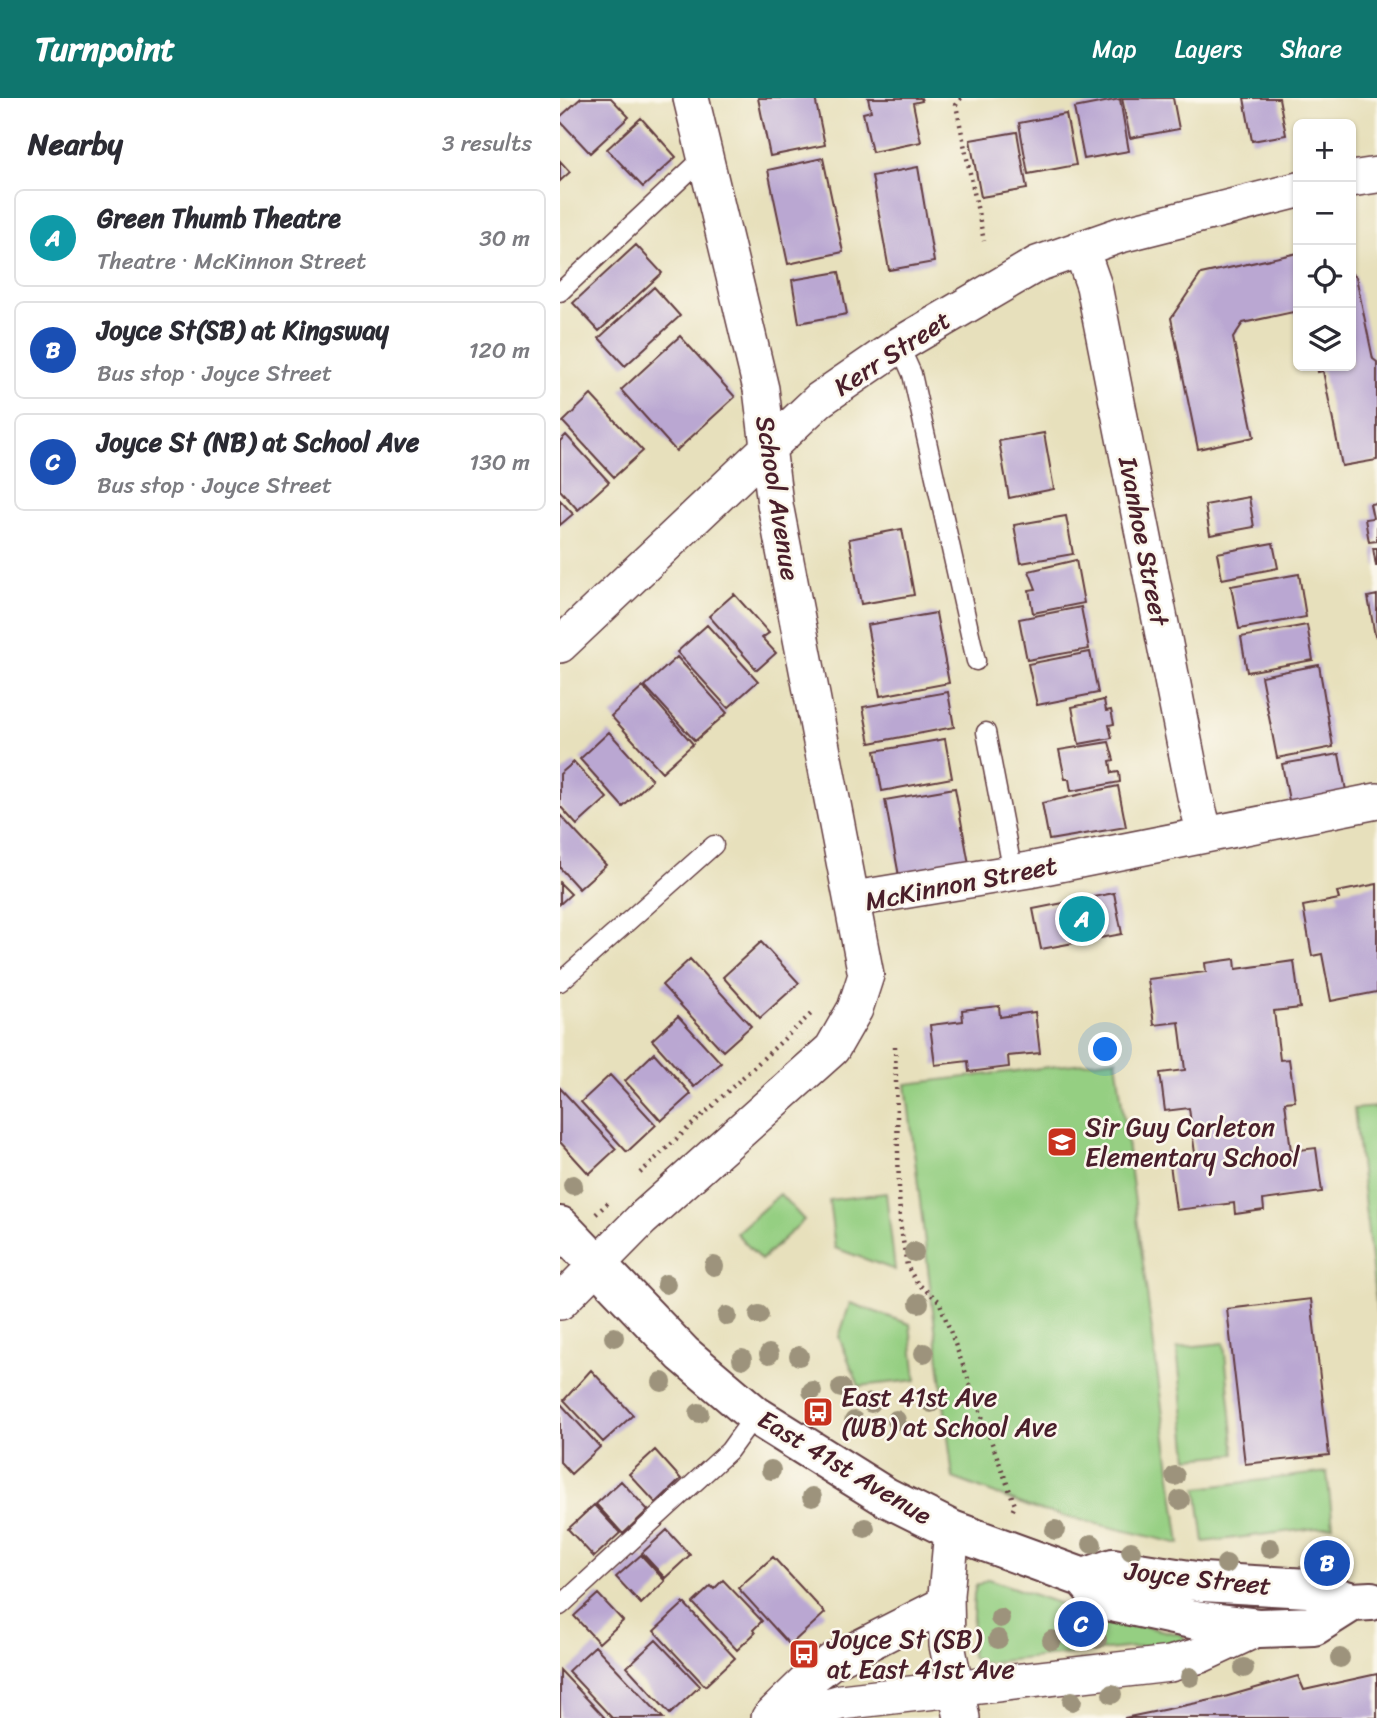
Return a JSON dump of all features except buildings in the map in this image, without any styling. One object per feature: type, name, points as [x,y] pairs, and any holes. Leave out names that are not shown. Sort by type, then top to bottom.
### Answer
[{"type":"main road","name":"East 41st Avenue","points":[[560,1226],[683,1354],[755,1415],[886,1497],[952,1530]]},
{"type":"main road","name":"Joyce Street","points":[[952,1530],[1084,1578],[1101,1600],[1195,1620],[1259,1628],[1314,1626],[1365,1602]]},
{"type":"main road","name":"Joyce Street","points":[[1084,1578],[1113,1568],[1202,1582],[1308,1588],[1365,1602]]},
{"type":"street","name":"School Avenue","points":[[691,98],[761,389],[775,504],[854,899]]},
{"type":"street","points":[[1356,178],[1377,175]]},
{"type":"street","name":"Kerr Street","points":[[560,645],[819,400],[899,345],[1037,264],[1226,206],[1293,191]]},
{"type":"street","name":"Ivanhoe Street","points":[[1081,249],[1094,286],[1195,796],[1205,834]]},
{"type":"street","name":"McKinnon Street","points":[[560,1302],[596,1264],[832,1049],[856,1009],[866,975],[854,899],[1013,873],[1377,801]]},
{"type":"street","points":[[952,1530],[946,1604],[947,1645],[959,1703]]},
{"type":"street","points":[[769,1718],[809,1679],[831,1662],[946,1604]]},
{"type":"street","name":"Joyce Street","points":[[784,1718],[841,1702],[959,1703],[1170,1664],[1200,1656],[1259,1628]]},
{"type":"lane","points":[[560,292],[704,157]]},
{"type":"lane","points":[[899,345],[912,374],[976,661]]},
{"type":"lane","points":[[986,732],[1013,873]]},
{"type":"lane","points":[[560,982],[714,845]]},
{"type":"lane","points":[[560,1606],[729,1451],[755,1415]]},
{"type":"path","points":[[961,98],[956,105],[984,241]]},
{"type":"path","points":[[636,1177],[823,1003]]},
{"type":"path","points":[[895,1046],[900,1222],[907,1266],[917,1283],[939,1301],[1015,1505],[1011,1514]]},
{"type":"path","points":[[596,1214],[616,1195]]},
{"type":"green space","points":[[1116,1059],[1180,1544],[1035,1509],[953,1478],[906,1084]]},
{"type":"green space","points":[[1377,1107],[1377,1313],[1354,1109]]},
{"type":"green space","points":[[886,1193],[895,1270],[835,1248],[829,1200]]},
{"type":"green space","points":[[780,1194],[804,1220],[761,1260],[736,1233]]},
{"type":"green space","points":[[850,1303],[910,1324],[916,1380],[859,1386],[839,1337]]},
{"type":"green space","points":[[1224,1343],[1235,1454],[1188,1458],[1177,1348]]},
{"type":"green space","points":[[1327,1472],[1333,1526],[1204,1542],[1197,1488]]},
{"type":"green space","points":[[988,1579],[1090,1614],[1182,1635],[1185,1639],[1183,1642],[982,1663],[971,1657],[974,1594],[976,1586]]},
{"type":"place","name":"Green Thumb Theatre","points":[[1082,919]]},
{"type":"place","name":"Sir Guy Carleton Elementary School","points":[[1062,1142]]},
{"type":"place","name":"East 41st Ave (WB) at School Ave","points":[[818,1412]]},
{"type":"place","name":"Joyce St(SB) at Kingsway","points":[[1327,1563]]},
{"type":"place","name":"Joyce St (NB) at School Ave","points":[[1081,1624]]},
{"type":"place","name":"Joyce St (SB) at East 41st Ave","points":[[804,1654]]}]
